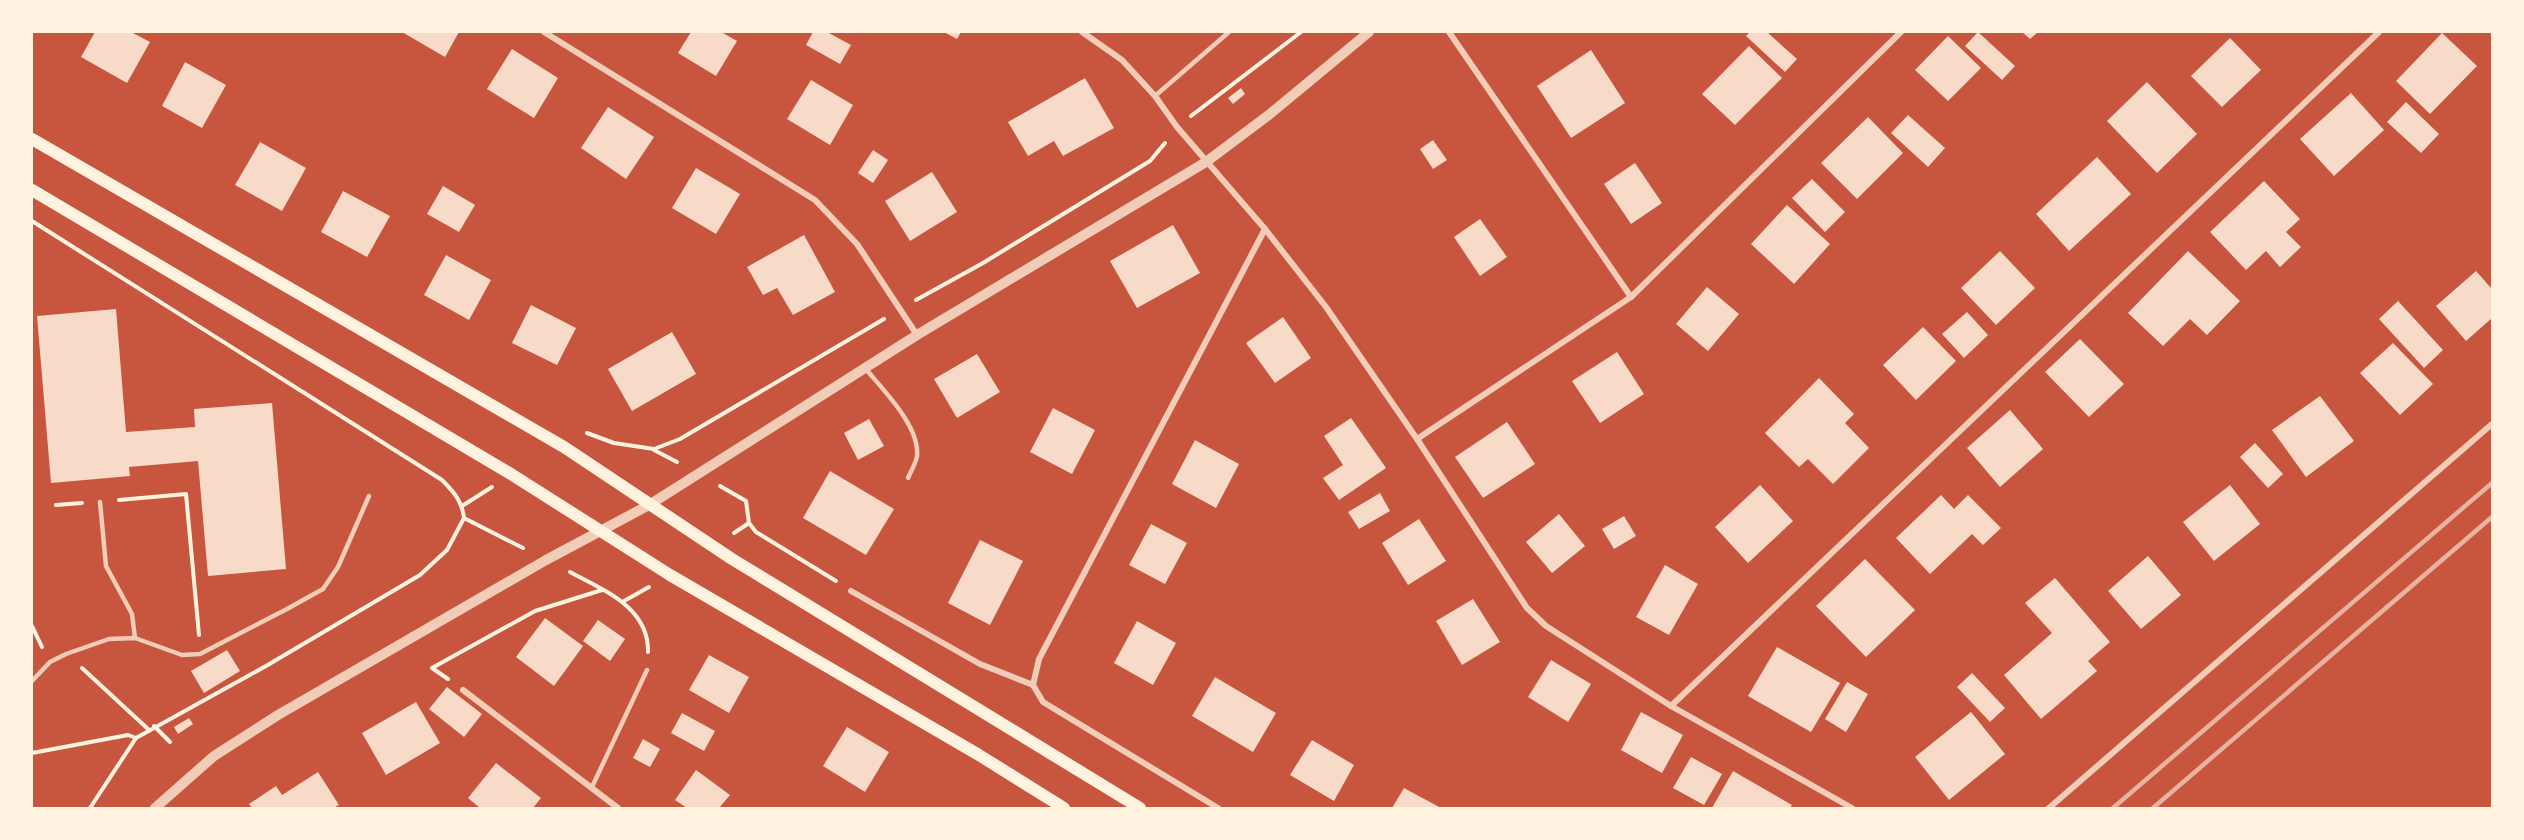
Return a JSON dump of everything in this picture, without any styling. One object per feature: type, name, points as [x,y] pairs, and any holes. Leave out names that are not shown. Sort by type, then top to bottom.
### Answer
[{"type":"main road","points":[[32,139],[564,447],[732,559],[1140,808]]},
{"type":"main road","points":[[32,190],[510,474],[600,531],[979,755],[1064,808]]},
{"type":"street","points":[[544,32],[815,200],[857,244],[917,335]]},
{"type":"street","points":[[1082,32],[1122,60],[1155,96],[1206,162],[1265,229],[1326,307],[1417,439],[1527,608],[1546,626],[1671,706],[1852,808]]},
{"type":"street","points":[[155,808],[214,756],[278,715],[546,560],[649,505],[917,335],[1206,162],[1270,114],[1369,32]]},
{"type":"street","points":[[1449,32],[1631,297]]},
{"type":"street","points":[[1417,439],[1631,297],[1901,32]]},
{"type":"street","points":[[1671,706],[2379,32]]},
{"type":"street","points":[[1033,685],[1039,660],[1265,229]]},
{"type":"street","points":[[2049,808],[2493,424]]},
{"type":"street","points":[[851,591],[980,664],[1033,685],[1043,702],[1218,808]]},
{"type":"street","points":[[463,690],[618,808]]},
{"type":"lane","points":[[1155,96],[1229,32]]},
{"type":"lane","points":[[865,368],[896,404],[916,437],[917,456],[908,478]]},
{"type":"lane","points":[[32,681],[50,662],[109,639],[135,638],[182,655],[200,654],[323,589],[338,567],[369,496]]},
{"type":"lane","points":[[100,502],[106,566],[132,614],[135,638]]},
{"type":"lane","points":[[592,787],[647,670]]},
{"type":"path","points":[[32,221],[442,480],[456,494],[462,506],[464,518],[447,550],[420,575],[266,666],[148,729],[136,738],[90,808]]},
{"type":"path","points":[[654,449],[746,501],[750,523],[756,532],[851,591]]},
{"type":"path","points":[[56,505],[186,494],[200,654]]},
{"type":"path","points":[[464,518],[624,601],[643,625],[648,648],[647,670]]},
{"type":"path","points":[[463,690],[432,668],[535,611],[603,590]]},
{"type":"path","points":[[66,654],[148,729]]},
{"type":"path","points":[[154,726],[170,742]]},
{"type":"path","points":[[32,753],[128,735],[136,738]]},
{"type":"building","points":[[95,32],[131,32],[150,42],[127,83],[81,57]]},
{"type":"building","points":[[402,32],[459,32],[445,57]]},
{"type":"building","points":[[691,32],[721,32],[737,41],[716,76],[678,53]]},
{"type":"building","points":[[813,32],[827,32],[851,45],[840,64],[806,45]]},
{"type":"building","points":[[944,32],[961,32],[957,39]]},
{"type":"building","points":[[1750,32],[1767,32],[1797,59],[1785,72],[1746,36]]},
{"type":"building","points":[[1978,32],[2015,66],[2002,80],[1965,46]]},
{"type":"building","points":[[2022,32],[2038,32],[2030,39]]},
{"type":"building","points":[[2442,33],[2477,66],[2430,114],[2396,81]]},
{"type":"building","points":[[1948,36],[1981,68],[1948,101],[1915,70]]},
{"type":"building","points":[[2230,38],[2261,70],[2222,107],[2191,76]]},
{"type":"building","points":[[1749,46],[1782,78],[1735,125],[1702,94]]},
{"type":"building","points":[[512,49],[558,78],[534,118],[487,89]]},
{"type":"building","points":[[1591,50],[1625,103],[1571,138],[1537,86]]},
{"type":"building","points":[[185,62],[226,85],[202,128],[162,106]]},
{"type":"building","points":[[1085,78],[1114,128],[1063,156],[1054,141],[1028,156],[1008,122]]},
{"type":"building","points":[[811,80],[853,105],[830,145],[787,119]]},
{"type":"building","points":[[2147,82],[2197,134],[2157,173],[2107,121]]},
{"type":"building","points":[[1241,88],[1245,94],[1233,104],[1228,98]]},
{"type":"building","points":[[2351,93],[2384,130],[2334,176],[2300,139]]},
{"type":"building","points":[[2406,102],[2439,134],[2421,153],[2387,122]]},
{"type":"building","points":[[608,107],[654,137],[626,179],[581,148]]},
{"type":"building","points":[[1908,115],[1945,148],[1928,167],[1891,133]]},
{"type":"building","points":[[1868,117],[1903,153],[1857,199],[1821,163]]},
{"type":"building","points":[[1433,140],[1447,160],[1433,169],[1420,149]]},
{"type":"building","points":[[260,142],[306,168],[282,211],[235,185]]},
{"type":"building","points":[[873,150],[888,160],[873,183],[858,173]]},
{"type":"building","points":[[2097,157],[2131,194],[2069,251],[2036,214]]},
{"type":"building","points":[[1635,163],[1662,203],[1631,224],[1604,184]]},
{"type":"building","points":[[696,168],[740,194],[716,234],[672,208]]},
{"type":"building","points":[[932,172],[957,212],[910,241],[885,201]]},
{"type":"building","points":[[1812,179],[1845,212],[1825,232],[1792,198]]},
{"type":"building","points":[[2264,181],[2300,219],[2286,232],[2301,247],[2280,267],[2266,251],[2246,270],[2210,232]]},
{"type":"building","points":[[443,186],[475,205],[459,232],[427,214]]},
{"type":"building","points":[[343,191],[390,216],[367,257],[321,232]]},
{"type":"building","points":[[1787,205],[1830,244],[1794,284],[1751,244]]},
{"type":"building","points":[[1480,219],[1507,257],[1480,276],[1454,237]]},
{"type":"building","points":[[1173,225],[1200,273],[1137,308],[1110,261]]},
{"type":"building","points":[[804,235],[835,292],[793,315],[777,288],[763,295],[747,267]]},
{"type":"building","points":[[2000,251],[2035,288],[1996,325],[1961,288]]},
{"type":"building","points":[[2188,251],[2240,301],[2207,335],[2190,319],[2163,346],[2128,313]]},
{"type":"building","points":[[446,255],[491,280],[469,320],[424,295]]},
{"type":"building","points":[[2476,271],[2492,289],[2492,318],[2466,341],[2436,306]]},
{"type":"building","points":[[1707,287],[1739,314],[1708,351],[1676,324]]},
{"type":"building","points":[[2398,301],[2443,350],[2424,368],[2379,319]]},
{"type":"building","points":[[531,305],[576,328],[557,365],[512,343]]},
{"type":"building","points":[[116,309],[126,432],[195,427],[194,409],[272,403],[286,569],[208,576],[198,461],[129,467],[130,476],[51,483],[37,316]]},
{"type":"building","points":[[1967,312],[1988,335],[1964,358],[1942,334]]},
{"type":"building","points":[[1283,317],[1311,358],[1275,383],[1246,343]]},
{"type":"building","points":[[1923,327],[1956,361],[1916,400],[1883,365]]},
{"type":"building","points":[[672,332],[696,374],[632,411],[608,369]]},
{"type":"building","points":[[2080,339],[2124,384],[2089,417],[2045,372]]},
{"type":"building","points":[[2393,343],[2433,384],[2400,415],[2360,373]]},
{"type":"building","points":[[1617,352],[1644,394],[1600,423],[1572,381]]},
{"type":"building","points":[[977,354],[1000,392],[957,418],[934,379]]},
{"type":"building","points":[[1819,378],[1854,414],[1845,423],[1869,448],[1833,484],[1808,459],[1799,467],[1765,433]]},
{"type":"building","points":[[2320,396],[2354,441],[2306,477],[2272,430]]},
{"type":"building","points":[[1053,408],[1095,430],[1072,474],[1030,452]]},
{"type":"building","points":[[2010,410],[2043,449],[2000,487],[1967,448]]},
{"type":"building","points":[[1351,418],[1386,468],[1339,500],[1323,478],[1343,465],[1324,436]]},
{"type":"building","points":[[869,419],[884,446],[858,460],[844,433]]},
{"type":"building","points":[[1507,422],[1535,464],[1483,498],[1455,457]]},
{"type":"building","points":[[1195,440],[1239,464],[1216,508],[1172,484]]},
{"type":"building","points":[[2255,443],[2283,474],[2268,488],[2240,457]]},
{"type":"building","points":[[830,471],[894,509],[866,555],[803,518]]},
{"type":"building","points":[[1760,485],[1793,521],[1748,563],[1715,527]]},
{"type":"building","points":[[2230,485],[2260,524],[2214,561],[2183,522]]},
{"type":"building","points":[[1380,493],[1390,511],[1359,529],[1348,512]]},
{"type":"building","points":[[1941,495],[1954,509],[1968,495],[2001,528],[1983,545],[1972,534],[1930,574],[1896,538]]},
{"type":"building","points":[[1559,514],[1585,546],[1552,573],[1526,542]]},
{"type":"building","points":[[1624,516],[1636,536],[1614,549],[1602,529]]},
{"type":"building","points":[[1419,519],[1446,561],[1408,585],[1382,543]]},
{"type":"building","points":[[1151,524],[1187,543],[1165,584],[1129,565]]},
{"type":"building","points":[[980,540],[1023,561],[990,625],[948,603]]},
{"type":"building","points":[[2148,556],[2181,595],[2141,629],[2108,591]]},
{"type":"building","points":[[1865,559],[1915,610],[1866,657],[1816,606]]},
{"type":"building","points":[[1665,565],[1698,584],[1669,635],[1636,617]]},
{"type":"building","points":[[2055,578],[2110,642],[2088,661],[2097,671],[2041,719],[2004,675],[2052,633],[2025,603]]},
{"type":"building","points":[[1473,599],[1500,642],[1462,665],[1436,621]]},
{"type":"building","points":[[545,618],[583,646],[554,686],[516,657]]},
{"type":"building","points":[[598,620],[625,639],[610,661],[583,641]]},
{"type":"building","points":[[1137,621],[1176,643],[1153,685],[1114,663]]},
{"type":"building","points":[[1777,647],[1840,683],[1811,732],[1748,696]]},
{"type":"building","points":[[227,650],[240,671],[204,693],[191,671]]},
{"type":"building","points":[[709,655],[749,677],[729,713],[689,690]]},
{"type":"building","points":[[1551,660],[1591,684],[1568,722],[1528,697]]},
{"type":"building","points":[[1972,673],[2005,708],[1990,722],[1957,687]]},
{"type":"building","points":[[1215,677],[1276,713],[1253,752],[1192,716]]},
{"type":"building","points":[[1847,682],[1868,694],[1846,732],[1825,719]]},
{"type":"building","points":[[447,687],[482,714],[464,737],[429,709]]},
{"type":"building","points":[[416,702],[440,743],[386,775],[362,733]]},
{"type":"building","points":[[1641,712],[1683,735],[1662,773],[1621,750]]},
{"type":"building","points":[[1971,712],[2005,754],[1949,800],[1915,757]]},
{"type":"building","points":[[682,713],[715,731],[704,751],[671,733]]},
{"type":"building","points":[[189,718],[193,724],[178,734],[174,727]]},
{"type":"building","points":[[847,727],[889,752],[865,792],[823,766]]},
{"type":"building","points":[[643,739],[660,749],[650,767],[633,758]]},
{"type":"building","points":[[1312,740],[1354,765],[1334,801],[1290,775]]},
{"type":"building","points":[[1691,757],[1722,774],[1704,805],[1673,788]]},
{"type":"building","points":[[496,763],[541,798],[533,808],[480,808],[468,798]]},
{"type":"building","points":[[696,770],[730,795],[719,808],[687,808],[675,800]]},
{"type":"building","points":[[1733,771],[1792,805],[1790,808],[1712,808]]},
{"type":"building","points":[[318,772],[339,805],[333,808],[252,808],[249,804],[276,786],[282,795]]},
{"type":"building","points":[[1404,788],[1441,808],[1392,808]]},
{"type":"railway","points":[[2113,808],[2492,483]]},
{"type":"railway","points":[[2153,808],[2492,517]]}]
